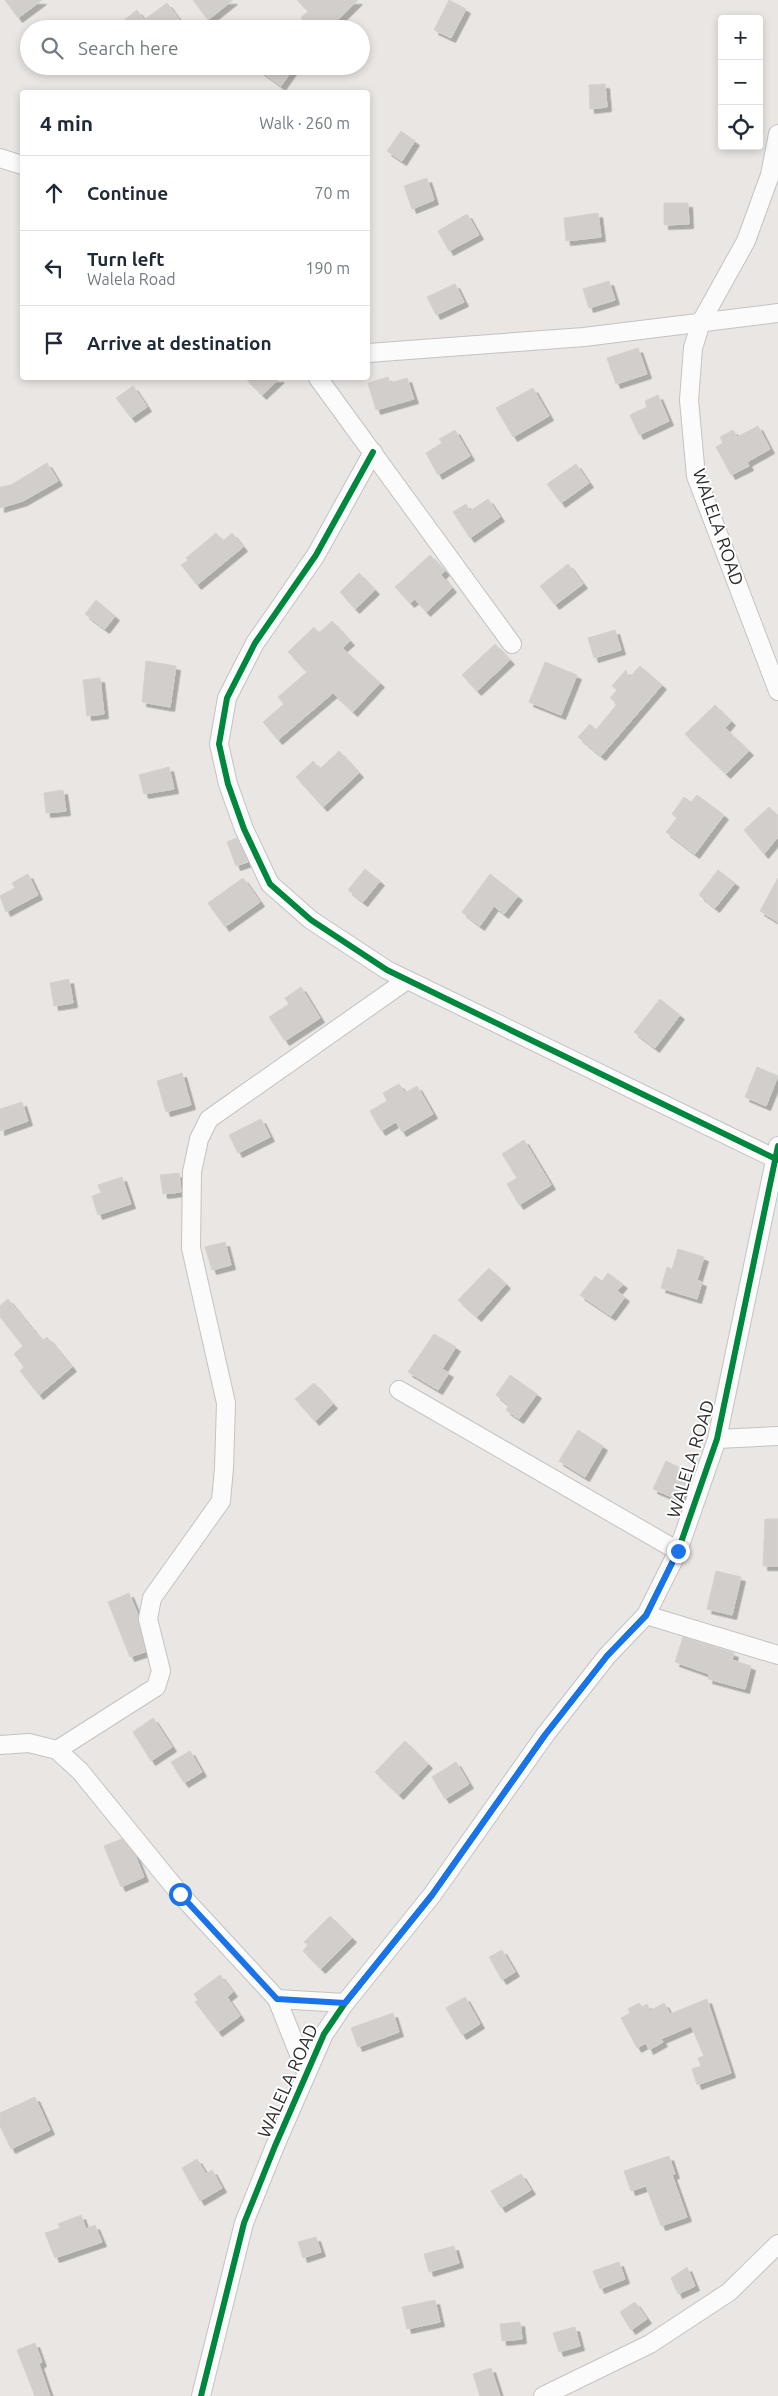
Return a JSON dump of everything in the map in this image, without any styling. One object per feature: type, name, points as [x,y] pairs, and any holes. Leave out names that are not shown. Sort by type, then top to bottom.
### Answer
[{"type":"street","name":"WALELA ROAD","points":[[778,134],[770,175],[746,241],[701,322],[693,348],[689,400],[696,476],[778,691]]},
{"type":"street","points":[[0,158],[20,164]]},
{"type":"street","points":[[370,354],[584,337],[778,313]]},
{"type":"street","points":[[319,380],[512,644]]},
{"type":"street","points":[[373,452],[316,555],[255,642],[227,698],[219,744],[228,784],[244,829],[270,884],[312,920],[387,970],[777,1155]]},
{"type":"street","points":[[57,1750],[156,1688],[161,1671],[148,1619],[152,1598],[221,1501],[226,1403],[191,1248],[192,1172],[199,1139],[209,1119],[406,980]]},
{"type":"street","name":"WALELA ROAD","points":[[201,2396],[244,2223],[306,2072],[324,2034],[345,2003],[432,1895],[545,1735],[607,1656],[646,1616],[678,1551],[717,1439],[777,1155]]},
{"type":"street","points":[[399,1390],[678,1551]]},
{"type":"street","points":[[717,1439],[778,1436]]},
{"type":"street","points":[[646,1616],[778,1655]]},
{"type":"street","points":[[0,1745],[29,1743],[57,1750],[80,1771],[180,1894],[277,1999],[306,2072]]},
{"type":"street","points":[[277,1999],[345,2003]]},
{"type":"street","points":[[543,2396],[650,2344],[729,2292],[778,2244]]},
{"type":"building","points":[[5,0],[42,0],[18,18]]},
{"type":"building","points":[[193,0],[233,0],[208,20]]},
{"type":"building","points":[[297,0],[358,0],[338,20],[303,20],[301,18],[308,11]]},
{"type":"building","points":[[449,0],[466,9],[451,38],[434,30]]},
{"type":"building","points":[[167,3],[179,20],[144,20]]},
{"type":"building","points":[[137,10],[144,20],[124,20]]},
{"type":"building","points":[[266,75],[289,75],[281,86]]},
{"type":"building","points":[[605,84],[607,107],[590,109],[589,85]]},
{"type":"building","points":[[401,131],[415,141],[402,161],[387,151]]},
{"type":"building","points":[[427,178],[434,200],[412,209],[404,186]]},
{"type":"building","points":[[664,203],[688,203],[689,224],[664,225]]},
{"type":"building","points":[[598,213],[601,237],[566,241],[564,218]]},
{"type":"building","points":[[467,214],[479,235],[449,251],[438,231]]},
{"type":"building","points":[[609,281],[615,300],[589,308],[583,289]]},
{"type":"building","points":[[455,284],[464,302],[436,315],[427,297]]},
{"type":"building","points":[[638,348],[647,374],[616,384],[607,358]]},
{"type":"building","points":[[388,377],[390,383],[407,378],[414,399],[376,410],[368,383]]},
{"type":"building","points":[[247,380],[278,380],[262,395]]},
{"type":"building","points":[[133,386],[147,407],[131,418],[116,398]]},
{"type":"building","points":[[533,388],[549,416],[513,437],[496,408]]},
{"type":"building","points":[[658,395],[669,421],[639,435],[630,415],[647,407],[645,401]]},
{"type":"building","points":[[758,426],[770,449],[747,462],[749,466],[731,475],[716,447],[723,443],[720,437],[733,430],[737,437]]},
{"type":"building","points":[[455,430],[470,456],[438,475],[426,453],[442,443],[439,439]]},
{"type":"building","points":[[47,463],[58,481],[23,501],[0,508],[0,487],[11,485]]},
{"type":"building","points":[[576,464],[589,483],[561,503],[547,484]]},
{"type":"building","points":[[488,499],[500,517],[470,538],[453,512],[466,504],[470,511]]},
{"type":"building","points":[[216,533],[223,541],[232,533],[243,547],[197,585],[181,565],[188,560],[186,558]]},
{"type":"building","points":[[430,555],[445,571],[441,575],[452,588],[426,612],[415,599],[410,603],[395,587]]},
{"type":"building","points":[[568,564],[583,584],[555,605],[540,586]]},
{"type":"building","points":[[359,573],[375,590],[355,609],[340,592]]},
{"type":"building","points":[[96,600],[115,616],[105,629],[85,614]]},
{"type":"building","points":[[332,621],[350,641],[342,648],[380,683],[353,712],[333,693],[278,740],[263,722],[284,704],[278,697],[307,672],[288,652],[314,627],[319,633]]},
{"type":"building","points":[[615,630],[621,650],[594,658],[588,638]]},
{"type":"building","points":[[495,644],[510,660],[477,691],[462,675]]},
{"type":"building","points":[[146,661],[176,666],[170,707],[142,702]]},
{"type":"building","points":[[545,662],[577,675],[561,715],[529,702]]},
{"type":"building","points":[[640,666],[662,685],[601,756],[578,737],[590,724],[596,730],[617,704],[610,698],[617,690],[612,686],[626,670],[629,678]]},
{"type":"building","points":[[100,678],[104,714],[87,716],[83,680]]},
{"type":"building","points":[[715,705],[731,721],[725,728],[749,751],[726,774],[685,734]]},
{"type":"building","points":[[339,751],[359,773],[323,807],[296,777],[313,761],[320,769]]},
{"type":"building","points":[[169,767],[174,789],[144,794],[139,775]]},
{"type":"building","points":[[63,790],[66,811],[46,813],[44,793]]},
{"type":"building","points":[[697,795],[724,815],[695,854],[666,832],[677,818],[672,814],[684,797],[691,802]]},
{"type":"building","points":[[769,807],[778,816],[778,837],[764,854],[744,830]]},
{"type":"building","points":[[237,838],[248,862],[236,866],[227,842]]},
{"type":"building","points":[[365,869],[380,881],[363,902],[348,890]]},
{"type":"building","points":[[718,870],[735,883],[715,908],[699,895]]},
{"type":"building","points":[[28,874],[38,895],[6,912],[0,896],[15,888],[12,883]]},
{"type":"building","points":[[490,874],[518,896],[504,914],[494,906],[480,926],[462,912]]},
{"type":"building","points":[[243,878],[260,902],[225,927],[208,903]]},
{"type":"building","points":[[778,878],[778,922],[760,911]]},
{"type":"building","points":[[69,979],[73,1003],[54,1006],[50,983]]},
{"type":"building","points":[[301,987],[320,1018],[285,1041],[269,1017],[289,1004],[285,998]]},
{"type":"building","points":[[660,999],[680,1015],[655,1048],[634,1032]]},
{"type":"building","points":[[757,1067],[778,1076],[766,1106],[745,1097]]},
{"type":"building","points":[[182,1073],[191,1105],[166,1112],[157,1081]]},
{"type":"building","points":[[399,1084],[405,1093],[417,1086],[433,1114],[402,1132],[396,1122],[381,1131],[370,1111],[387,1101],[383,1093]]},
{"type":"building","points":[[22,1102],[28,1121],[0,1131],[0,1109]]},
{"type":"building","points":[[261,1119],[270,1137],[238,1153],[229,1135]]},
{"type":"building","points":[[524,1140],[551,1185],[519,1205],[507,1184],[517,1178],[502,1154]]},
{"type":"building","points":[[179,1173],[181,1192],[163,1194],[160,1175]]},
{"type":"building","points":[[122,1177],[131,1204],[98,1215],[92,1196],[101,1193],[98,1185]]},
{"type":"building","points":[[225,1242],[231,1265],[212,1270],[205,1247]]},
{"type":"building","points":[[678,1249],[704,1257],[697,1280],[702,1282],[697,1299],[661,1288],[667,1267],[672,1269]]},
{"type":"building","points":[[489,1268],[506,1284],[477,1317],[458,1300]]},
{"type":"building","points":[[608,1273],[623,1284],[617,1291],[625,1297],[611,1316],[580,1295],[595,1276],[602,1281]]},
{"type":"building","points":[[8,1299],[42,1341],[47,1337],[72,1367],[39,1395],[20,1371],[24,1367],[14,1354],[23,1346],[0,1317],[0,1306]]},
{"type":"building","points":[[434,1334],[456,1347],[442,1369],[449,1373],[438,1390],[408,1372]]},
{"type":"building","points":[[510,1375],[537,1394],[519,1419],[506,1410],[509,1405],[496,1395]]},
{"type":"building","points":[[314,1383],[333,1404],[315,1421],[295,1399]]},
{"type":"building","points":[[578,1430],[603,1446],[585,1477],[559,1461]]},
{"type":"building","points":[[666,1461],[685,1470],[680,1482],[686,1484],[679,1500],[653,1489]]},
{"type":"building","points":[[765,1519],[778,1519],[778,1566],[763,1566]]},
{"type":"building","points":[[716,1571],[741,1577],[732,1615],[707,1609]]},
{"type":"building","points":[[129,1593],[138,1615],[145,1652],[130,1657],[108,1602]]},
{"type":"building","points":[[683,1637],[734,1653],[732,1660],[751,1666],[745,1689],[708,1679],[709,1674],[675,1662]]},
{"type":"building","points":[[153,1718],[172,1747],[151,1761],[133,1732]]},
{"type":"building","points":[[405,1741],[428,1764],[399,1795],[375,1772]]},
{"type":"building","points":[[190,1751],[202,1772],[184,1783],[171,1762]]},
{"type":"building","points":[[456,1762],[469,1784],[445,1799],[432,1777]]},
{"type":"building","points":[[122,1839],[135,1855],[144,1877],[121,1887],[104,1846]]},
{"type":"building","points":[[330,1916],[352,1938],[321,1969],[303,1951],[308,1945],[304,1942]]},
{"type":"building","points":[[502,1950],[515,1972],[502,1980],[489,1957]]},
{"type":"building","points":[[220,1975],[233,1992],[227,1997],[240,2016],[218,2032],[195,2002],[198,2000],[194,1994]]},
{"type":"building","points":[[465,1997],[480,2024],[462,2035],[446,2008]]},
{"type":"building","points":[[707,1999],[731,2073],[697,2085],[692,2069],[701,2066],[698,2058],[704,2056],[691,2026],[661,2039],[663,2042],[649,2050],[646,2043],[637,2048],[621,2018],[630,2013],[628,2009],[639,2003],[642,2007],[647,2004],[650,2011],[664,2003],[670,2014]]},
{"type":"building","points":[[393,2013],[399,2032],[358,2047],[351,2028]]},
{"type":"building","points":[[35,2097],[50,2130],[11,2149],[0,2126],[0,2113]]},
{"type":"building","points":[[669,2156],[675,2174],[672,2175],[687,2217],[661,2226],[646,2186],[631,2191],[624,2171]]},
{"type":"building","points":[[197,2159],[206,2174],[212,2170],[222,2188],[200,2201],[182,2168]]},
{"type":"building","points":[[521,2174],[531,2190],[501,2208],[491,2191]]},
{"type":"building","points":[[81,2215],[86,2229],[95,2225],[102,2242],[55,2258],[45,2233],[60,2228],[58,2224]]},
{"type":"building","points":[[316,2237],[321,2252],[303,2258],[298,2242]]},
{"type":"building","points":[[454,2246],[459,2263],[429,2272],[424,2254]]},
{"type":"building","points":[[619,2262],[625,2279],[600,2289],[593,2271]]},
{"type":"building","points":[[687,2267],[695,2286],[678,2294],[671,2278]]},
{"type":"building","points":[[435,2300],[440,2322],[407,2329],[402,2307]]},
{"type":"building","points":[[635,2302],[647,2319],[631,2330],[620,2312]]},
{"type":"building","points":[[520,2322],[522,2339],[502,2341],[500,2324]]},
{"type":"building","points":[[575,2327],[580,2346],[559,2352],[553,2333]]},
{"type":"building","points":[[35,2343],[42,2362],[39,2364],[50,2396],[35,2396],[17,2350]]},
{"type":"building","points":[[491,2368],[500,2396],[480,2396],[473,2374]]},
{"type":"cycle path","points":[[373,452],[316,555],[255,643],[227,698],[219,744],[228,784],[244,829],[270,884],[311,920],[387,970],[778,1160]]},
{"type":"cycle path","points":[[201,2396],[244,2223],[324,2034],[345,2003],[432,1895],[545,1735],[607,1656],[646,1615],[678,1551],[717,1439],[778,1146]]},
{"type":"route","points":[[180,1894],[277,1999],[345,2003],[432,1895],[545,1735],[607,1656],[646,1616],[678,1551]]}]
